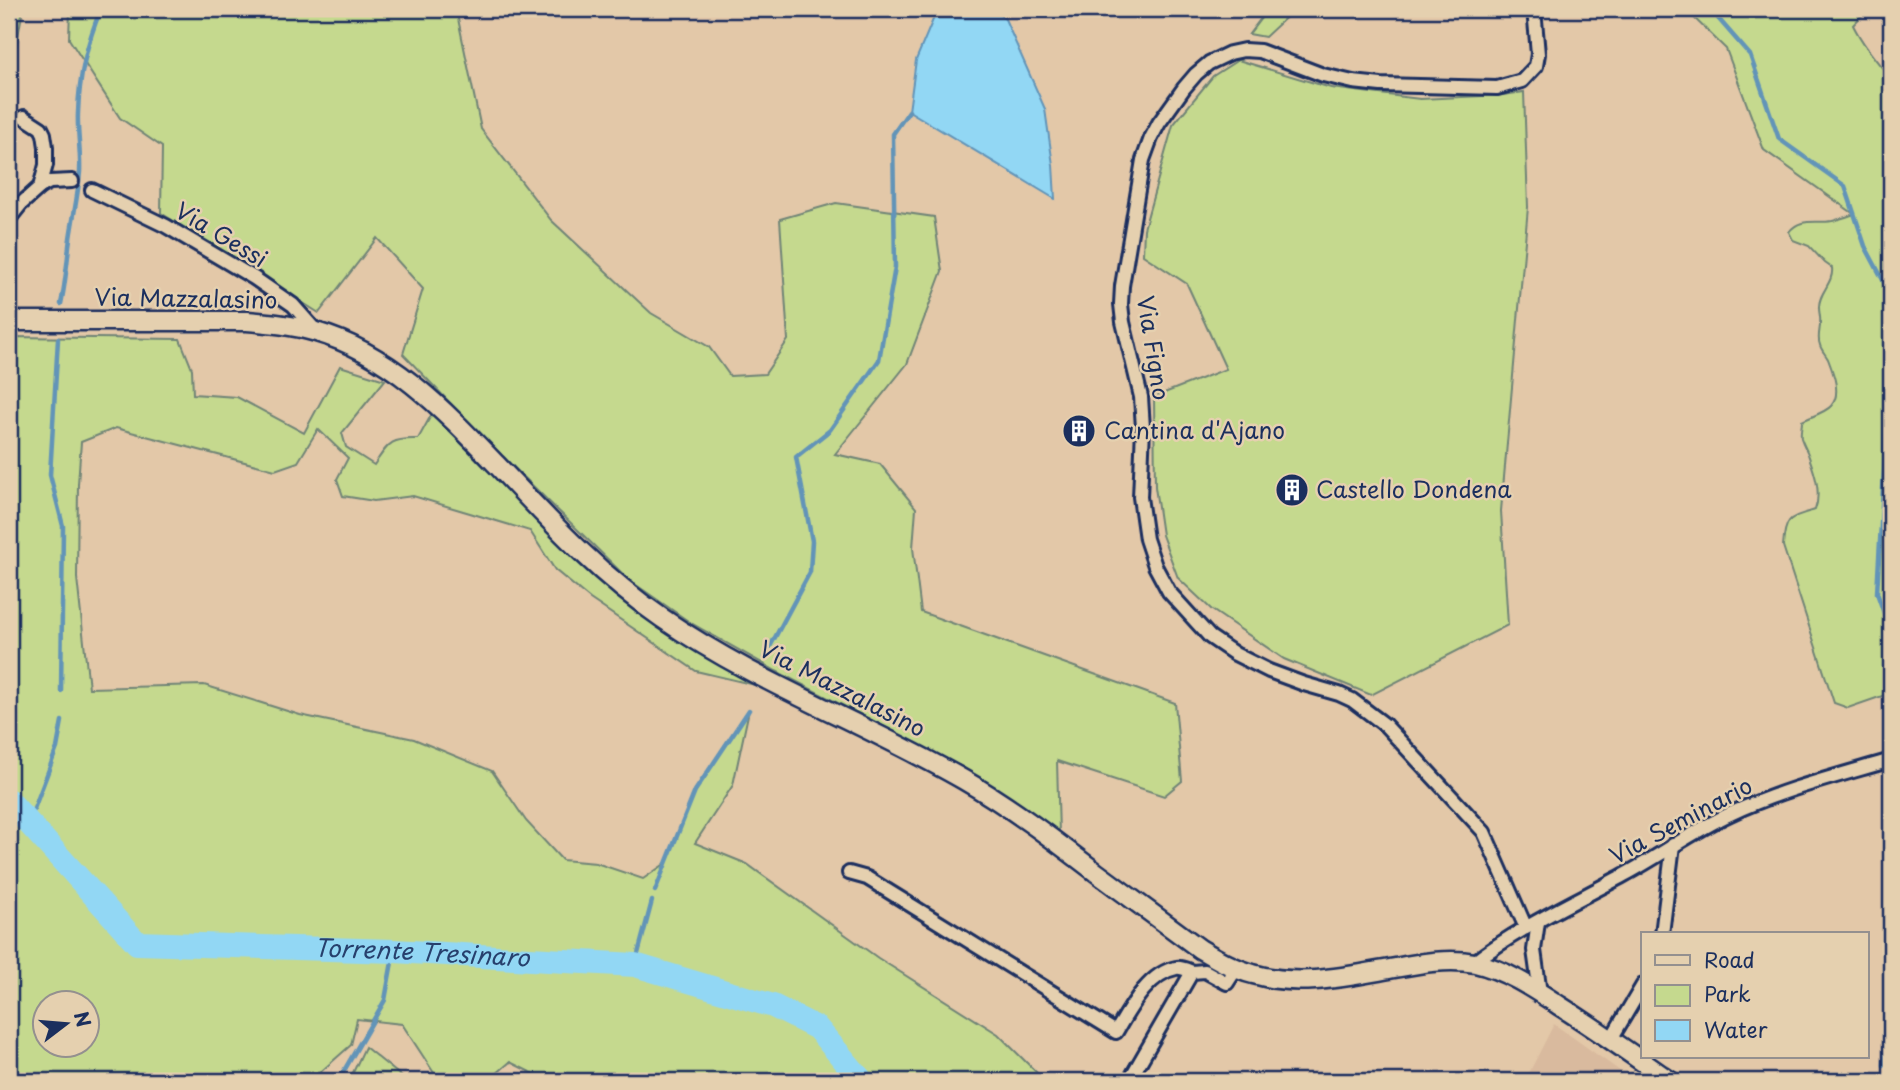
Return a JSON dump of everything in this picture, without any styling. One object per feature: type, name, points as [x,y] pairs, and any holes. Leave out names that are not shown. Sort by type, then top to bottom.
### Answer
[{"type":"main road","name":"Via Mazzalasino","points":[[9,321],[247,321],[290,326],[341,341],[387,366],[436,404],[604,574],[664,620],[730,659],[993,796],[1200,949],[1236,969],[1266,978],[1302,981],[1439,962],[1473,963],[1496,969],[1540,993],[1671,1081]]},
{"type":"street","name":"Via Figno","points":[[1532,925],[1484,832],[1385,724],[1352,700],[1269,671],[1235,654],[1210,637],[1170,592],[1155,566],[1146,539],[1140,497],[1143,428],[1141,397],[1121,304],[1143,160],[1150,138],[1184,88],[1209,63],[1230,53],[1261,51],[1323,75],[1353,82],[1497,88],[1522,81],[1536,66],[1538,54],[1534,9]]},
{"type":"street","points":[[24,117],[41,128],[44,134],[46,165],[40,187]]},
{"type":"street","points":[[9,219],[40,187],[50,182],[72,181]]},
{"type":"street","name":"Via Gessi","points":[[92,190],[166,226],[254,278],[293,306],[316,332]]},
{"type":"street","name":"Via Seminario","points":[[1473,963],[1494,946],[1627,874],[1711,824],[1753,804],[1891,760]]},
{"type":"street","points":[[1662,932],[1673,845]]},
{"type":"street","points":[[849,873],[867,878],[1116,1032],[1144,988],[1164,972],[1179,967],[1192,972],[1205,971],[1227,983],[1236,969]]},
{"type":"street","points":[[1532,925],[1540,993]]},
{"type":"street","points":[[1129,1081],[1192,972]]},
{"type":"street","points":[[1611,1039],[1641,988]]},
{"type":"shaded area","points":[[1554,1024],[1634,1081],[1525,1081]]},
{"type":"green space","points":[[9,9],[23,9],[11,75],[9,73]]},
{"type":"green space","points":[[70,9],[456,9],[481,129],[551,220],[651,313],[709,347],[730,376],[765,374],[788,340],[780,219],[836,203],[934,217],[942,271],[907,364],[835,454],[880,464],[916,508],[913,548],[921,612],[1175,703],[1182,781],[1164,796],[1057,761],[1059,834],[964,768],[776,671],[691,623],[629,580],[480,434],[403,354],[423,289],[377,238],[319,313],[161,213],[162,147],[120,118],[69,39]]},
{"type":"green space","points":[[1268,9],[1295,9],[1265,37],[1249,34]]},
{"type":"green space","points":[[1685,9],[1868,9],[1853,25],[1870,53],[1891,78],[1891,693],[1848,708],[1834,703],[1783,546],[1785,529],[1790,520],[1815,510],[1817,503],[1815,474],[1801,438],[1802,421],[1829,408],[1836,395],[1832,370],[1819,340],[1819,303],[1831,278],[1832,268],[1809,246],[1793,240],[1789,232],[1798,224],[1832,221],[1854,214],[1764,150],[1726,49]]},
{"type":"green space","points":[[1238,60],[1331,88],[1420,99],[1524,92],[1528,207],[1501,511],[1508,625],[1371,695],[1284,659],[1212,610],[1178,578],[1162,535],[1155,487],[1154,397],[1226,369],[1187,284],[1143,255],[1144,229],[1173,125],[1213,76]]},
{"type":"green space","points":[[9,337],[180,339],[192,369],[193,394],[237,397],[304,433],[340,366],[385,380],[342,433],[346,447],[374,465],[391,443],[418,439],[434,410],[571,551],[764,687],[696,671],[590,599],[555,570],[530,531],[413,496],[374,501],[343,496],[337,479],[348,458],[318,429],[298,462],[275,470],[116,428],[81,442],[77,578],[89,688],[204,685],[300,715],[414,739],[492,771],[526,821],[562,860],[596,863],[643,879],[666,863],[695,791],[749,710],[733,785],[695,843],[747,864],[878,958],[998,1034],[1045,1081],[548,1081],[510,1062],[488,1081],[434,1081],[436,1076],[402,1024],[357,1019],[351,1045],[316,1076],[276,1075],[253,1081],[9,1081]]},
{"type":"green space","points":[[365,1047],[407,1081],[349,1081]]},
{"type":"water","points":[[992,9],[1005,19],[1045,109],[1055,199],[909,111],[916,60],[937,10]]},
{"type":"waterway","points":[[61,304],[80,172],[80,86],[88,47],[101,9]]},
{"type":"waterway","points":[[1710,9],[1750,55],[1779,139],[1845,186],[1865,246],[1891,295]]},
{"type":"waterway","points":[[764,658],[810,572],[812,541],[796,457],[830,430],[879,360],[895,267],[893,134],[909,111]]},
{"type":"waterway","points":[[58,339],[50,475],[63,526],[61,691]]},
{"type":"waterway","points":[[1891,352],[1877,593],[1891,633]]},
{"type":"waterway","points":[[655,891],[695,791],[749,710]]},
{"type":"waterway","points":[[29,822],[57,748],[62,721]]},
{"type":"waterway","name":"Torrente Tresinaro","points":[[9,801],[137,943],[394,951],[635,965],[773,1006],[817,1028],[862,1081]]},
{"type":"waterway","points":[[635,965],[652,901]]},
{"type":"waterway","points":[[338,1081],[385,1000],[394,951]]},
{"type":"waterway","points":[[1884,1065],[1891,1023]]},
{"type":"place","name":"Cantina d'Ajano","points":[[1079,431]]},
{"type":"place","name":"Castello Dondena","points":[[1292,490]]}]
